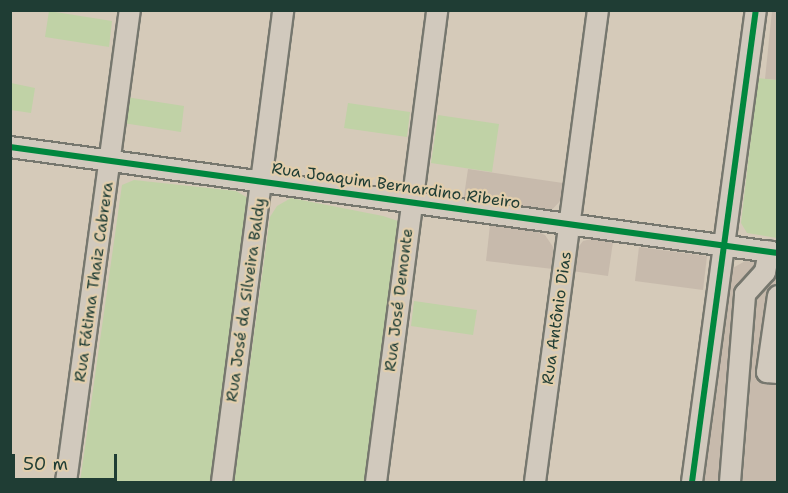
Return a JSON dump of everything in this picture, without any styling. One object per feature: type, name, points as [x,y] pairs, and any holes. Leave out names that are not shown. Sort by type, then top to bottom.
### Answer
[{"type":"street","name":"Rua Fátima Thaiz Cabrera","points":[[66,483],[130,10]]},
{"type":"street","name":"Rua José da Silveira Baldy","points":[[222,483],[283,10]]},
{"type":"street","name":"Rua José Demonte","points":[[376,483],[437,10]]},
{"type":"street","name":"Rua Antônio Dias","points":[[535,483],[598,10]]},
{"type":"street","points":[[692,483],[756,10]]},
{"type":"street","name":"Rua Joaquim Bernardino Ribeiro","points":[[10,147],[773,252]]},
{"type":"street","points":[[730,483],[745,294],[765,272],[773,252]]},
{"type":"street","points":[[739,367],[772,372],[777,296]]},
{"type":"shaded area","points":[[772,11],[777,11],[777,80],[765,79]]},
{"type":"shaded area","points":[[468,169],[563,183],[562,199],[549,213],[463,203]]},
{"type":"shaded area","points":[[490,225],[536,231],[545,235],[553,247],[553,269],[486,261]]},
{"type":"shaded area","points":[[591,239],[613,242],[608,276],[572,271],[576,250],[583,241]]},
{"type":"shaded area","points":[[639,247],[707,256],[703,290],[635,281]]},
{"type":"shaded area","points":[[747,260],[777,264],[777,482],[703,482],[731,269]]},
{"type":"green space","points":[[49,11],[112,21],[109,47],[45,37]]},
{"type":"green space","points":[[758,78],[777,80],[777,238],[747,233],[741,223]]},
{"type":"green space","points":[[11,83],[35,88],[31,113],[11,110]]},
{"type":"green space","points":[[126,97],[184,106],[181,132],[123,123]]},
{"type":"green space","points":[[348,103],[410,112],[407,137],[344,128]]},
{"type":"green space","points":[[438,115],[499,124],[492,172],[431,163]]},
{"type":"green space","points":[[134,180],[236,191],[248,198],[251,216],[214,482],[80,482],[122,185]]},
{"type":"green space","points":[[291,198],[383,216],[401,222],[370,482],[234,482],[270,217],[277,206]]},
{"type":"green space","points":[[414,301],[477,310],[473,335],[411,326]]},
{"type":"cycle path","points":[[692,482],[756,10]]},
{"type":"cycle path","points":[[10,147],[778,253]]}]
